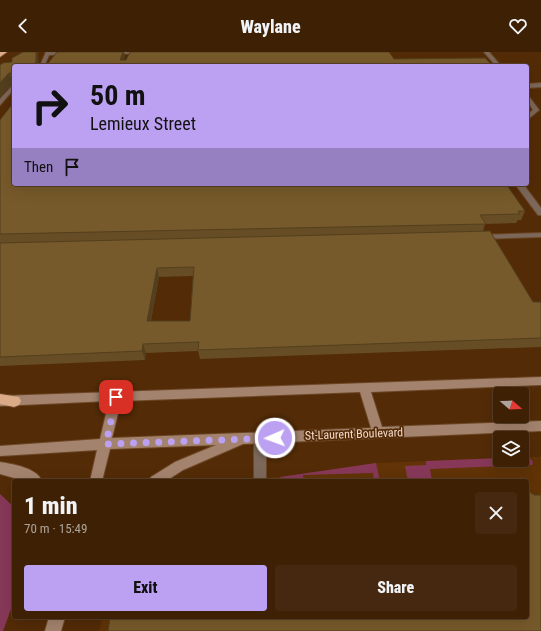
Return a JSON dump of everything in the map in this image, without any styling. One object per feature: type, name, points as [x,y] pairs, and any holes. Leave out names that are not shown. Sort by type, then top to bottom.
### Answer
[{"type":"highway","points":[[0,55],[4,52]]},
{"type":"highway","points":[[0,400],[14,400]]},
{"type":"main road","points":[[14,400],[541,381]]},
{"type":"main road","points":[[364,387],[378,434]]},
{"type":"main road","points":[[97,479],[116,397]]},
{"type":"main road","name":"St-Laurent Boulevard","points":[[0,451],[106,444],[541,427]]},
{"type":"main road","points":[[158,479],[179,466],[243,439]]},
{"type":"main road","points":[[0,468],[12,469],[32,479]]},
{"type":"main road","points":[[53,631],[56,619]]},
{"type":"lane","points":[[104,53],[167,52]]},
{"type":"lane","points":[[486,52],[497,64]]},
{"type":"lane","points":[[43,64],[48,53],[70,54]]},
{"type":"lane","points":[[127,60],[130,53]]},
{"type":"lane","points":[[529,87],[541,85]]},
{"type":"lane","points":[[529,87],[541,90]]},
{"type":"lane","points":[[0,102],[12,88]]},
{"type":"lane","points":[[529,99],[536,110],[529,116]]},
{"type":"lane","points":[[521,186],[541,213]]},
{"type":"lane","points":[[468,237],[541,235]]},
{"type":"lane","points":[[260,438],[260,479]]},
{"type":"shaded area","points":[[529,457],[541,457],[541,631],[99,631],[102,619],[529,619],[529,479],[246,479],[280,477],[376,463],[493,458],[493,467],[529,467]]},
{"type":"shaded area","points":[[529,457],[533,462],[532,465],[529,465]]},
{"type":"shaded area","points":[[493,458],[493,467],[430,469],[432,479],[408,479],[405,466],[426,465],[426,461]]},
{"type":"shaded area","points":[[376,463],[380,479],[374,479],[373,473],[303,475],[304,479],[281,479],[280,477]]},
{"type":"shaded area","points":[[0,494],[12,505],[12,606],[3,631],[0,631]]},
{"type":"building","points":[[23,52],[36,52],[36,62],[33,64],[12,64],[12,78],[11,73],[9,73],[0,83],[0,65],[3,63],[12,62],[12,58]]},
{"type":"building","points":[[57,52],[123,52],[120,60],[126,60],[130,52],[389,52],[394,59],[485,58],[491,64],[48,64]]},
{"type":"building","points":[[12,105],[12,186],[507,186],[525,211],[518,211],[520,214],[480,215],[486,224],[0,234],[0,120]]},
{"type":"building","points":[[490,231],[533,302],[541,302],[541,338],[198,350],[199,342],[143,344],[142,351],[0,357],[0,243]],"holes":[[[194,267],[190,321],[147,321],[157,268]]]},
{"type":"building","points":[[529,491],[534,495],[541,495],[541,631],[108,631],[110,619],[529,619]]},
{"type":"route","points":[[116,397],[106,444],[275,438]]}]
